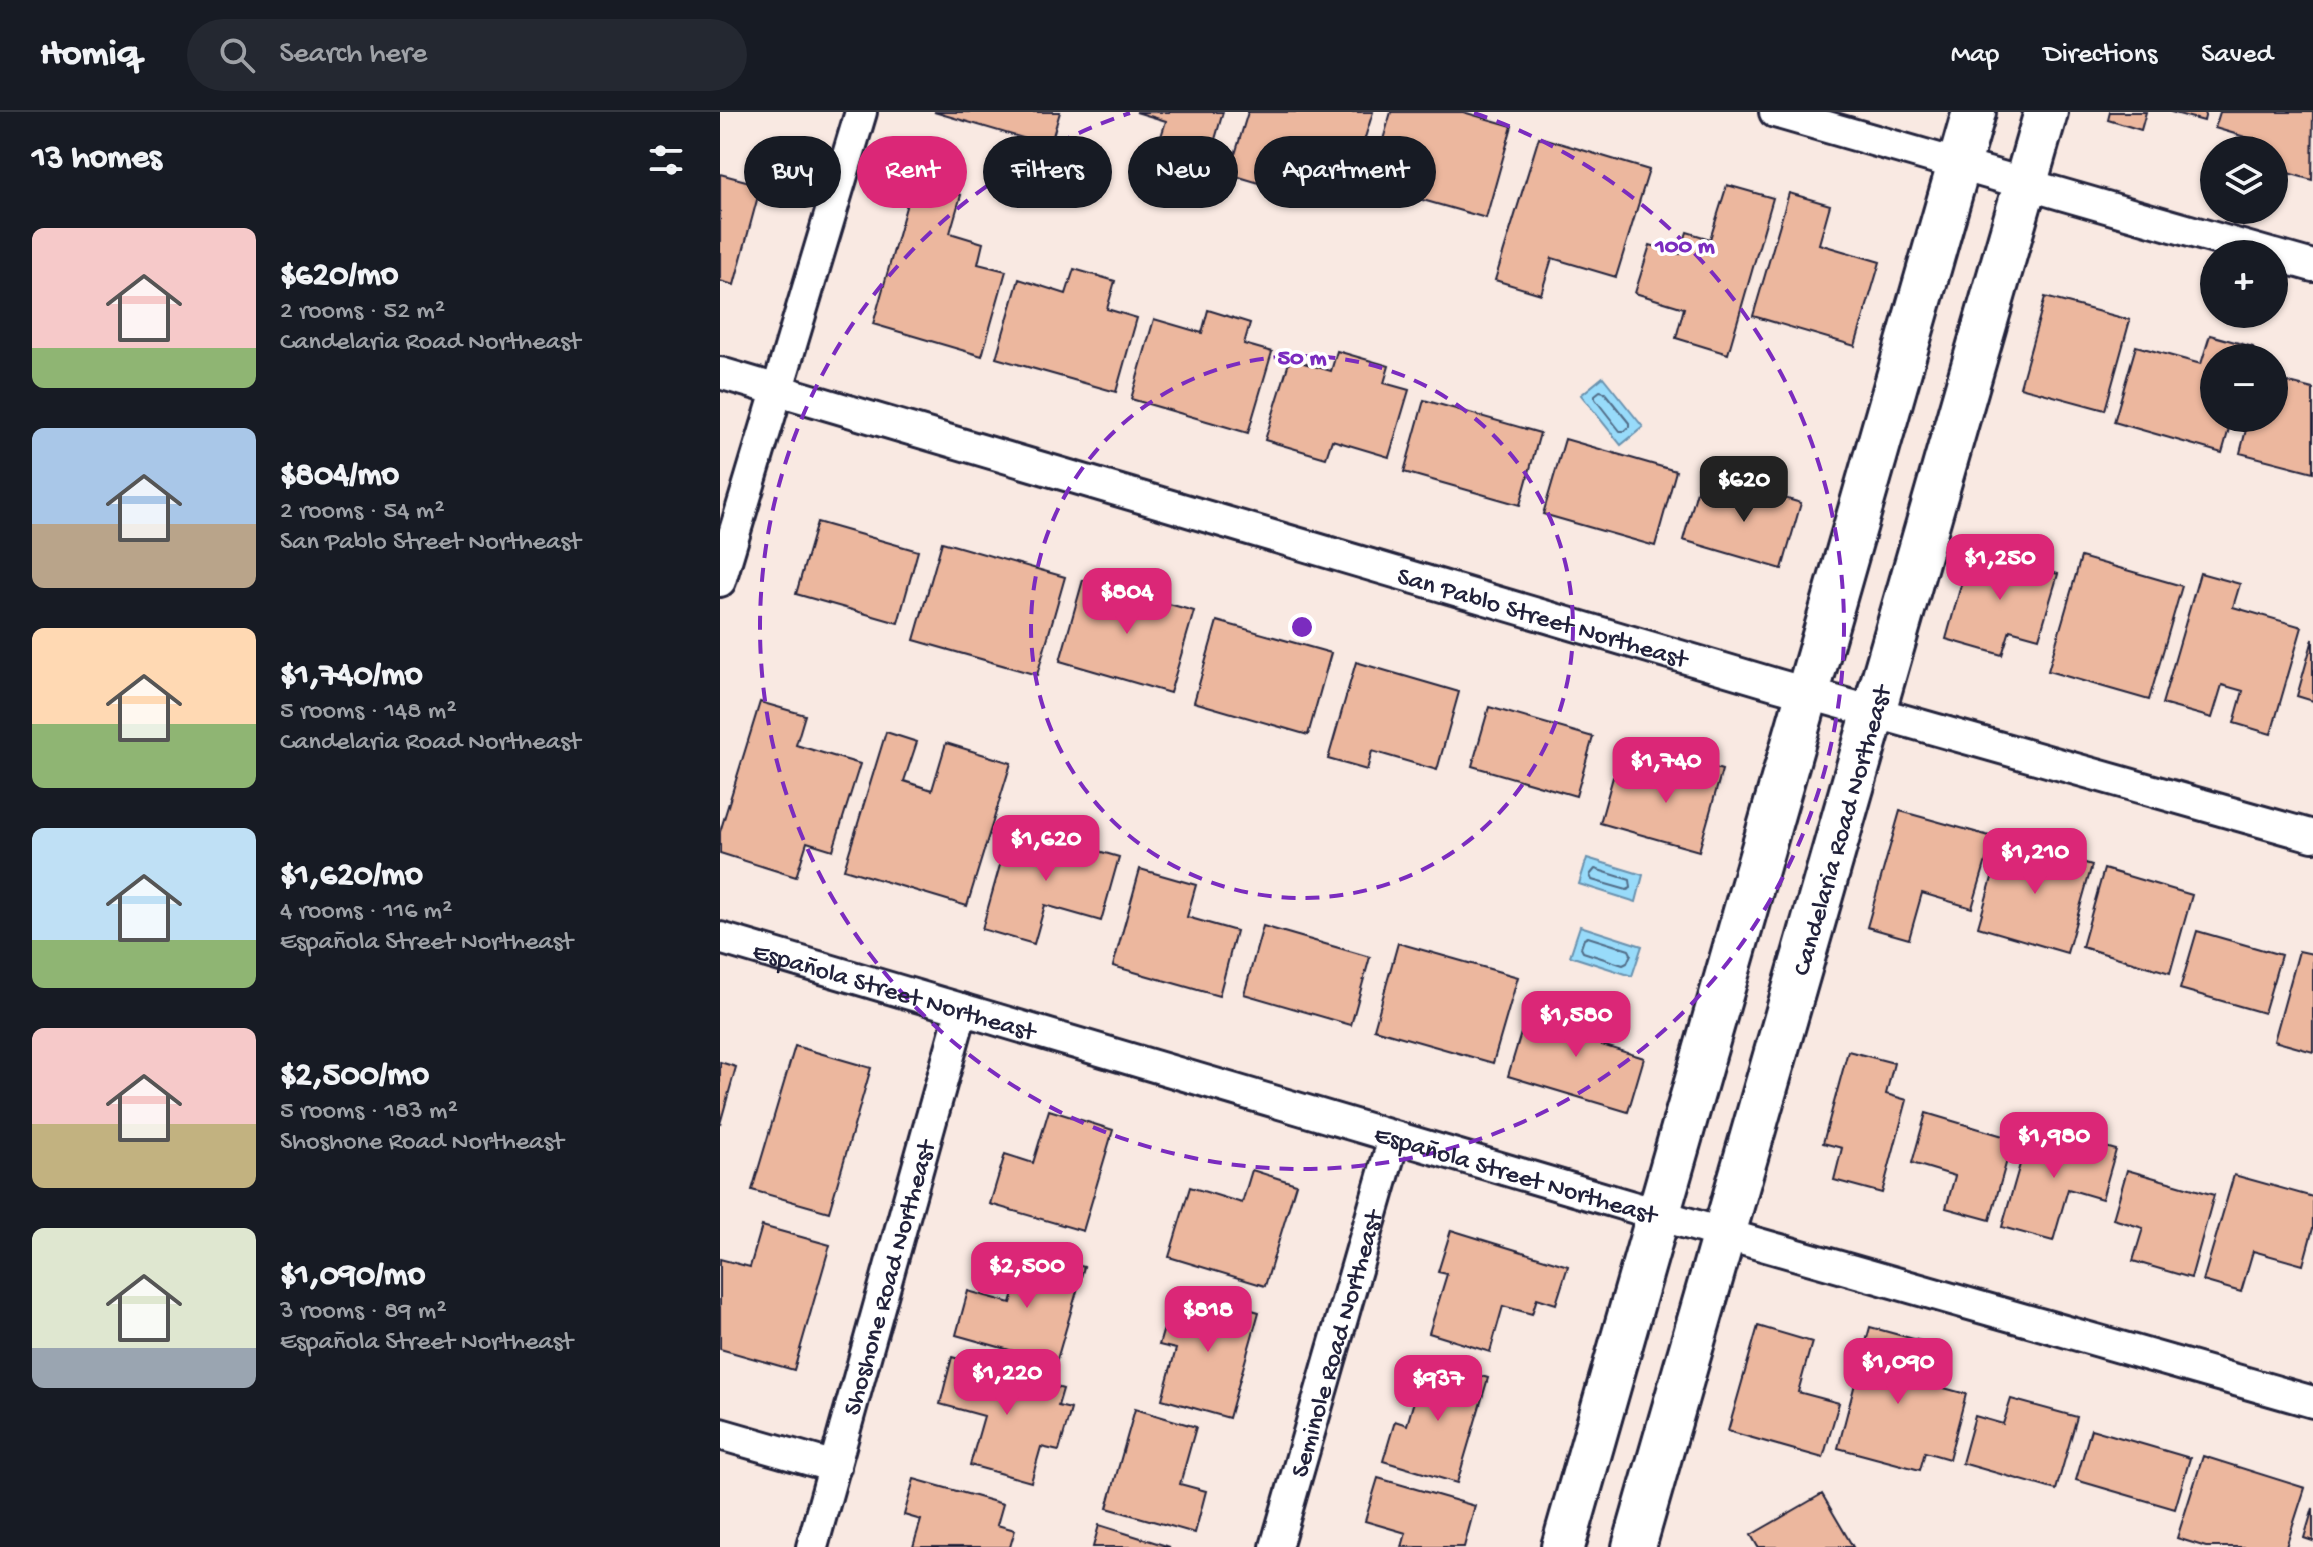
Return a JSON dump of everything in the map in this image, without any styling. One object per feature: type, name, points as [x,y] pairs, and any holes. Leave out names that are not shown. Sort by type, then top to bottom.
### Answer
[{"type":"main road","points":[[1563,1547],[1974,112]]},
{"type":"main road","name":"Candelaria Road Northeast","points":[[1634,1547],[2046,112]]},
{"type":"street","points":[[720,581],[861,112]]},
{"type":"street","points":[[1775,112],[2219,240]]},
{"type":"street","points":[[2288,259],[2313,266]]},
{"type":"street","name":"San Pablo Street Northeast","points":[[720,373],[1807,694],[2313,836]]},
{"type":"street","name":"Española Street Northeast","points":[[720,938],[1658,1215],[2313,1402]]},
{"type":"street","name":"Shoshone Road Northeast","points":[[812,1547],[962,1009]]},
{"type":"street","name":"Seminole Road Northeast","points":[[1276,1547],[1394,1138]]},
{"type":"street","points":[[720,1434],[835,1467]]},
{"type":"water","points":[[1603,377],[1643,427],[1621,445],[1581,395]]},
{"type":"water","points":[[1587,858],[1643,875],[1636,902],[1579,884]]},
{"type":"water","points":[[1580,926],[1642,946],[1632,976],[1570,956]]},
{"type":"building","points":[[934,112],[1060,112],[1053,136],[1016,136]]},
{"type":"building","points":[[1136,112],[1223,112],[1216,136],[1161,136],[1166,121]]},
{"type":"building","points":[[1248,112],[1373,112],[1366,136],[1254,136],[1254,181],[1238,177],[1238,145]]},
{"type":"building","points":[[1391,112],[1463,112],[1512,126],[1486,218],[1436,204],[1436,136],[1384,136]]},
{"type":"building","points":[[2110,112],[2146,112],[2141,130],[2108,120]]},
{"type":"building","points":[[2171,112],[2206,112],[2204,121]]},
{"type":"building","points":[[2220,112],[2313,112],[2312,180],[2288,173],[2288,136],[2242,136],[2215,128]]},
{"type":"building","points":[[1539,137],[1649,170],[1616,277],[1552,258],[1541,294],[1495,280]]},
{"type":"building","points":[[720,174],[744,180],[744,208],[755,208],[734,285],[720,281]]},
{"type":"building","points":[[1727,185],[1773,198],[1728,354],[1676,338],[1684,308],[1635,293],[1650,245],[1680,254],[1687,232],[1710,239]]},
{"type":"building","points":[[1789,193],[1830,205],[1819,244],[1880,262],[1855,346],[1753,316]]},
{"type":"building","points":[[906,208],[957,208],[950,233],[983,243],[978,264],[1006,271],[982,356],[873,324]]},
{"type":"building","points":[[1074,269],[1115,281],[1107,309],[1137,318],[1116,392],[996,358],[1019,279],[1066,294]]},
{"type":"building","points":[[2045,297],[2130,320],[2105,410],[2020,387]]},
{"type":"building","points":[[1208,310],[1250,323],[1244,344],[1272,352],[1248,433],[1131,399],[1154,319],[1202,333]]},
{"type":"building","points":[[2210,335],[2242,344],[2207,344]]},
{"type":"building","points":[[2136,346],[2200,364],[2200,432],[2228,432],[2222,453],[2114,422]]},
{"type":"building","points":[[1337,351],[1389,366],[1384,383],[1409,390],[1389,457],[1332,440],[1326,458],[1265,440],[1290,359],[1331,371]]},
{"type":"building","points":[[2288,383],[2313,389],[2313,472],[2240,453],[2245,432],[2288,432]]},
{"type":"building","points":[[1424,400],[1540,433],[1520,505],[1404,472]]},
{"type":"building","points":[[1565,439],[1676,471],[1655,546],[1543,514]]},
{"type":"building","points":[[1733,483],[1801,503],[1782,569],[1683,540],[1697,491],[1728,500]]},
{"type":"building","points":[[817,522],[918,551],[898,623],[796,594]]},
{"type":"building","points":[[942,542],[1065,577],[1037,675],[914,640]]},
{"type":"building","points":[[1971,549],[2058,574],[2039,638],[2010,630],[2002,655],[1946,639]]},
{"type":"building","points":[[2081,557],[2182,586],[2149,700],[2048,671]]},
{"type":"building","points":[[2200,573],[2240,584],[2233,607],[2302,627],[2271,734],[2234,723],[2243,691],[2222,685],[2212,718],[2162,704]]},
{"type":"building","points":[[1083,580],[1194,611],[1170,693],[1060,661]]},
{"type":"building","points":[[1217,621],[1331,653],[1308,735],[1194,702]]},
{"type":"building","points":[[2313,639],[2313,701],[2297,696]]},
{"type":"building","points":[[1356,662],[1459,692],[1437,770],[1372,751],[1367,770],[1328,759]]},
{"type":"building","points":[[760,702],[805,715],[796,745],[860,764],[833,850],[807,842],[796,877],[720,853],[720,832]]},
{"type":"building","points":[[1489,707],[1593,737],[1576,796],[1472,766]]},
{"type":"building","points":[[886,732],[917,742],[904,781],[932,790],[946,743],[1011,763],[967,906],[844,869]]},
{"type":"building","points":[[1672,755],[1722,770],[1699,851],[1600,823],[1613,777],[1662,791]]},
{"type":"building","points":[[1900,811],[1993,837],[1972,908],[1922,893],[1909,939],[1867,927]]},
{"type":"building","points":[[1011,826],[1119,857],[1101,921],[1045,905],[1034,944],[982,929]]},
{"type":"building","points":[[2003,839],[2092,865],[2067,953],[1978,927]]},
{"type":"building","points":[[1140,869],[1196,885],[1187,917],[1236,931],[1219,996],[1113,966]]},
{"type":"building","points":[[2104,869],[2192,895],[2170,973],[2082,947]]},
{"type":"building","points":[[1263,926],[1370,957],[1351,1025],[1244,994]]},
{"type":"building","points":[[2197,931],[2281,955],[2264,1013],[2180,989]]},
{"type":"building","points":[[1398,943],[1518,977],[1493,1063],[1374,1029]]},
{"type":"building","points":[[2299,951],[2313,954],[2313,1052],[2274,1041]]},
{"type":"building","points":[[1572,1004],[1610,1016],[1602,1045],[1644,1058],[1628,1112],[1508,1076],[1527,1013],[1566,1025]]},
{"type":"building","points":[[795,1046],[871,1068],[829,1212],[752,1190]]},
{"type":"building","points":[[1848,1051],[1894,1063],[1886,1094],[1907,1100],[1882,1193],[1834,1180],[1842,1148],[1823,1143]]},
{"type":"building","points":[[720,1062],[736,1067],[720,1124]]},
{"type":"building","points":[[1049,1110],[1113,1130],[1083,1231],[990,1204],[1005,1154],[1033,1163]]},
{"type":"building","points":[[1926,1113],[2013,1139],[1990,1220],[1946,1208],[1955,1176],[1912,1163]]},
{"type":"building","points":[[2031,1126],[2116,1150],[2102,1199],[2068,1189],[2053,1241],[2002,1227]]},
{"type":"building","points":[[1252,1170],[1296,1184],[1265,1286],[1169,1257],[1190,1187],[1242,1203]]},
{"type":"building","points":[[2127,1170],[2214,1195],[2191,1278],[2133,1261],[2143,1228],[2113,1219]]},
{"type":"building","points":[[2234,1175],[2313,1197],[2313,1228],[2303,1265],[2253,1251],[2241,1292],[2203,1281]]},
{"type":"building","points":[[762,1226],[830,1245],[794,1370],[720,1349],[720,1259],[750,1267]]},
{"type":"building","points":[[1451,1230],[1568,1266],[1556,1304],[1537,1298],[1532,1314],[1503,1306],[1490,1352],[1429,1333],[1447,1274],[1438,1272]]},
{"type":"building","points":[[1026,1251],[1084,1267],[1056,1363],[956,1335],[968,1291],[1011,1303]]},
{"type":"building","points":[[1195,1294],[1259,1312],[1229,1418],[1162,1399],[1176,1349],[1159,1345],[1170,1308],[1190,1313]]},
{"type":"building","points":[[1758,1326],[1812,1342],[1798,1392],[1839,1403],[1823,1458],[1728,1431]]},
{"type":"building","points":[[1870,1327],[1921,1341],[1911,1379],[1966,1394],[1949,1459],[1925,1452],[1920,1470],[1838,1448]]},
{"type":"building","points":[[952,1357],[1063,1389],[1058,1406],[1071,1409],[1059,1451],[1041,1447],[1031,1482],[970,1465],[984,1416],[940,1404]]},
{"type":"building","points":[[1426,1360],[1488,1378],[1457,1483],[1383,1461],[1395,1421],[1407,1425]]},
{"type":"building","points":[[2011,1399],[2077,1417],[2056,1490],[1962,1463],[1975,1416],[2003,1424]]},
{"type":"building","points":[[1135,1409],[1196,1427],[1180,1484],[1206,1491],[1195,1533],[1107,1508]]},
{"type":"building","points":[[2091,1429],[2190,1458],[2175,1509],[2076,1480]]},
{"type":"building","points":[[2203,1456],[2305,1488],[2286,1547],[2206,1547],[2177,1538]]},
{"type":"building","points":[[1378,1478],[1475,1506],[1464,1547],[1402,1547],[1406,1533],[1365,1521]]},
{"type":"building","points":[[914,1479],[1003,1504],[997,1525],[1015,1530],[1010,1547],[913,1547],[921,1520],[904,1515]]},
{"type":"building","points":[[1822,1494],[1853,1547],[1758,1547],[1751,1535]]},
{"type":"building","points":[[2313,1508],[2313,1541],[2304,1538]]},
{"type":"building","points":[[1099,1525],[1170,1547],[1093,1547]]}]
